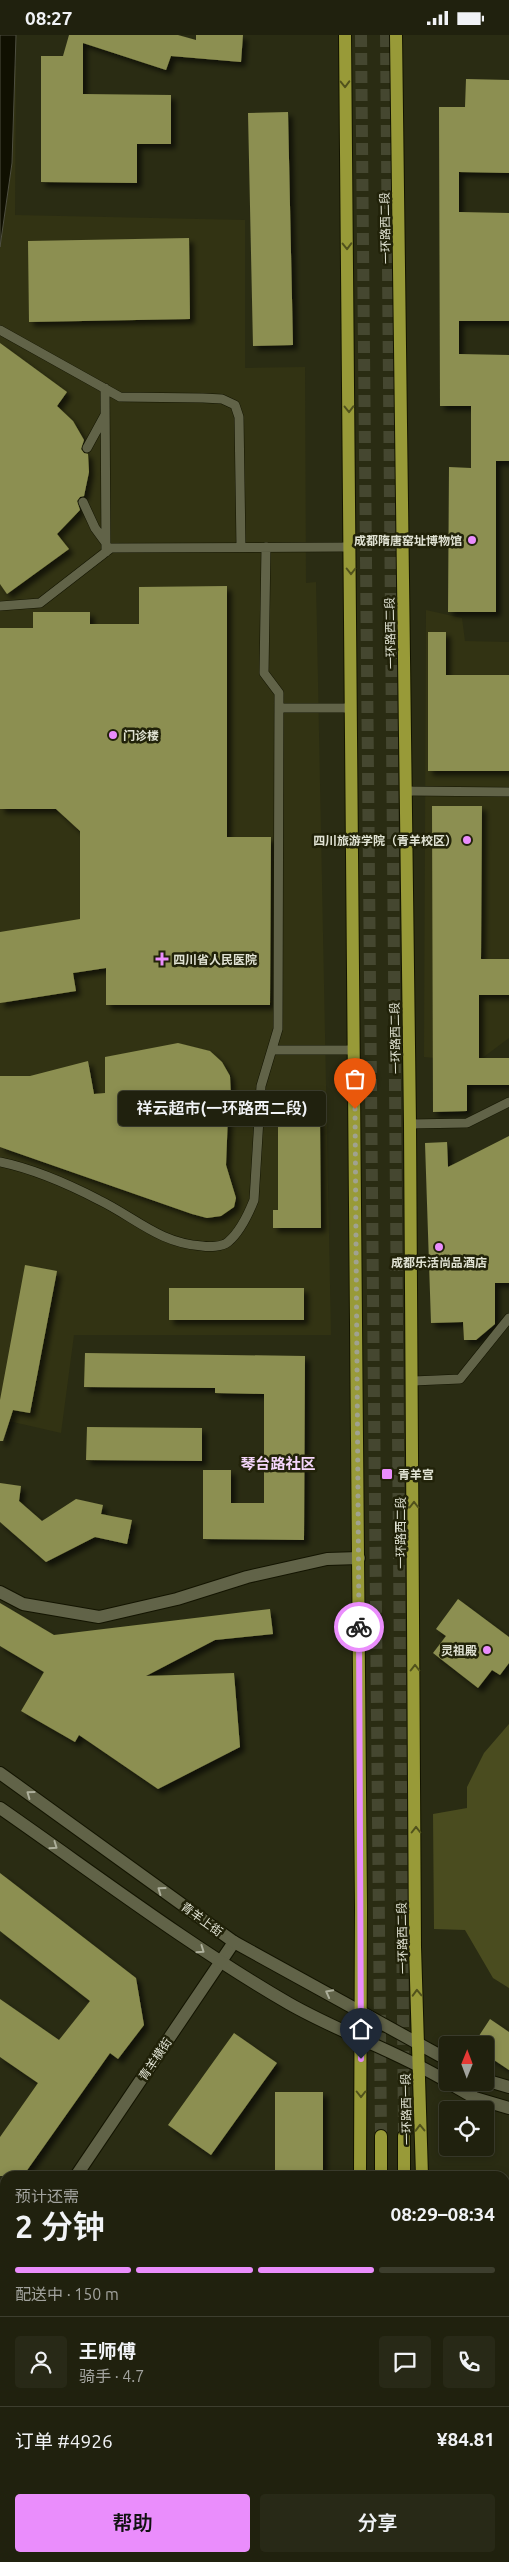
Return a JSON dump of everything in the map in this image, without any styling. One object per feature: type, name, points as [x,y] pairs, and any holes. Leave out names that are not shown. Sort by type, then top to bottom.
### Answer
[{"type":"main road","points":[[345,35],[359,1558],[362,2011],[360,2171]]},
{"type":"main road","name":"一环路西二段","points":[[396,35],[413,1381],[415,1947],[418,2041]]},
{"type":"main road","points":[[0,1592],[23,1604],[100,1617],[177,1599],[247,1577],[327,1559],[359,1558]]},
{"type":"main road","name":"青羊上街","points":[[0,1773],[234,1942],[439,2054]]},
{"type":"main road","name":"青羊上街","points":[[0,1808],[220,1963],[290,2005],[419,2065],[439,2077]]},
{"type":"main road","name":"青羊横街","points":[[79,2171],[234,1942]]},
{"type":"main road","name":"一环路西一段","points":[[418,2041],[422,2171]]},
{"type":"main road","points":[[494,2083],[509,2087]]},
{"type":"main road","name":"青羊上街","points":[[462,2091],[475,2099],[509,2108]]},
{"type":"main road","points":[[404,2135],[404,2171]]},
{"type":"main road","points":[[380,2136],[381,2171]]},
{"type":"lane","points":[[0,330],[120,397],[203,397],[222,399],[235,405],[239,417],[241,547]]},
{"type":"lane","points":[[105,388],[106,547]]},
{"type":"lane","points":[[86,448],[105,415]]},
{"type":"lane","points":[[82,502],[106,547]]},
{"type":"lane","points":[[0,606],[40,603],[106,547],[350,547]]},
{"type":"lane","points":[[0,1162],[60,1181],[101,1201],[156,1235],[184,1245],[210,1247],[227,1243],[247,1218],[254,1201],[261,1086],[278,1029],[275,902],[280,693],[264,673],[266,547]]},
{"type":"lane","points":[[280,708],[352,708]]},
{"type":"lane","points":[[406,791],[509,792]]},
{"type":"lane","points":[[272,1050],[354,1050]]},
{"type":"lane","points":[[410,1124],[467,1123],[509,1102]]},
{"type":"lane","points":[[413,1381],[460,1379],[509,1318]]},
{"type":"shaded area","points":[[0,35],[16,35],[12,163],[0,247]]},
{"type":"shaded area","name":"四川省人民医院","points":[[0,62],[16,66],[15,215],[245,220],[245,368],[305,367],[306,583],[316,582],[331,1335],[74,1335],[61,1433],[0,1419]]},
{"type":"shaded area","name":"四川旅游学院（青羊校区）","points":[[426,610],[462,618],[465,641],[509,642],[509,1038],[477,1062],[424,1057]]},
{"type":"green space","points":[[509,1724],[509,1988],[493,1978],[465,1930],[434,1929],[433,1814],[467,1808],[467,1787],[484,1753]]},
{"type":"building","points":[[69,35],[178,35],[196,40],[196,35],[243,35],[241,62],[171,56],[166,70],[83,43],[83,94],[171,95],[171,144],[137,144],[137,183],[41,182],[41,56],[63,56]]},
{"type":"building","points":[[466,79],[509,80],[509,173],[459,172],[459,212],[509,213],[509,321],[459,321],[459,354],[509,355],[509,461],[496,461],[496,612],[448,612],[449,467],[471,468],[471,406],[440,406],[439,107],[465,107]]},
{"type":"building","points":[[288,112],[293,345],[253,346],[248,113]]},
{"type":"building","points":[[189,238],[190,319],[29,322],[28,241]]},
{"type":"building","points":[[0,343],[67,392],[57,406],[73,421],[84,440],[81,449],[84,453],[88,454],[89,472],[84,496],[80,497],[77,501],[80,510],[57,534],[69,549],[7,594],[0,584]]},
{"type":"building","name":"门诊楼","points":[[227,586],[227,837],[271,837],[270,1005],[106,1005],[106,968],[73,973],[76,991],[0,1003],[0,932],[80,919],[80,831],[56,809],[0,809],[0,628],[33,628],[33,612],[90,612],[90,624],[139,624],[139,587]]},
{"type":"building","points":[[428,632],[446,632],[446,675],[509,675],[509,771],[428,771]]},
{"type":"building","points":[[432,806],[482,806],[481,959],[509,959],[509,995],[479,995],[479,1058],[509,1058],[509,1085],[467,1085],[467,1111],[433,1112]]},
{"type":"building","points":[[178,1043],[210,1051],[222,1062],[230,1076],[231,1096],[228,1115],[226,1165],[236,1198],[234,1207],[221,1216],[207,1218],[192,1214],[0,1147],[0,1076],[30,1076],[88,1061],[94,1094],[105,1093],[105,1057]]},
{"type":"building","points":[[278,1120],[320,1120],[321,1228],[273,1228],[273,1210],[278,1210]]},
{"type":"building","points":[[509,1136],[509,1283],[495,1283],[495,1324],[476,1340],[464,1340],[463,1322],[431,1323],[425,1143],[447,1142],[448,1167]]},
{"type":"building","points":[[25,1265],[57,1271],[30,1413],[13,1410],[3,1441],[0,1441],[0,1400]]},
{"type":"building","points":[[169,1288],[304,1288],[304,1320],[169,1320]]},
{"type":"building","points":[[85,1353],[305,1356],[304,1540],[203,1539],[203,1470],[231,1470],[231,1503],[264,1503],[264,1394],[215,1393],[215,1388],[84,1387]]},
{"type":"building","points":[[87,1427],[202,1428],[202,1461],[86,1460]]},
{"type":"building","points":[[0,1483],[21,1486],[19,1501],[42,1521],[76,1499],[103,1505],[101,1514],[132,1520],[127,1544],[95,1537],[46,1562],[0,1522]]},
{"type":"building","name":"灵祖殿","points":[[458,1599],[509,1637],[509,1663],[500,1675],[492,1670],[478,1688],[433,1653],[446,1636],[436,1629]]},
{"type":"building","points":[[0,1603],[54,1635],[270,1609],[273,1634],[215,1640],[146,1676],[234,1673],[240,1747],[158,1789],[79,1735],[75,1742],[21,1711],[44,1672],[0,1646]]},
{"type":"building","points":[[0,1873],[136,1978],[144,2025],[118,2059],[110,2053],[27,2171],[0,2171],[0,2137],[38,2083],[0,2057],[0,1999],[59,2040],[90,2001],[0,1931]]},
{"type":"building","points":[[490,2019],[509,2032],[509,2070],[494,2060],[494,2036],[479,2036]]},
{"type":"building","points":[[234,2033],[277,2063],[211,2155],[168,2125]]},
{"type":"building","points":[[275,2092],[323,2092],[323,2171],[275,2171]]},
{"type":"tunnel","points":[[361,35],[381,2136]]},
{"type":"tunnel","points":[[386,35],[404,2136]]},
{"type":"way so far","points":[[355,1109],[359,1627]]},
{"type":"place","name":"成都隋唐窑址博物馆","points":[[472,540]]},
{"type":"place","name":"门诊楼","points":[[113,735]]},
{"type":"place","name":"四川旅游学院（青羊校区）","points":[[467,840]]},
{"type":"place","name":"四川省人民医院","points":[[162,959]]},
{"type":"place","name":"祥云超市(一环路西二段)","points":[[355,1109]]},
{"type":"place","name":"成都乐活尚品酒店","points":[[439,1247]]},
{"type":"place","name":"青羊宫","points":[[387,1474]]},
{"type":"place","name":"灵祖殿","points":[[487,1650]]},
{"type":"district","name":"琴台路社区","points":[[278,1463]]},
{"type":"route","points":[[359,1627],[362,1925],[361,2059]]}]
